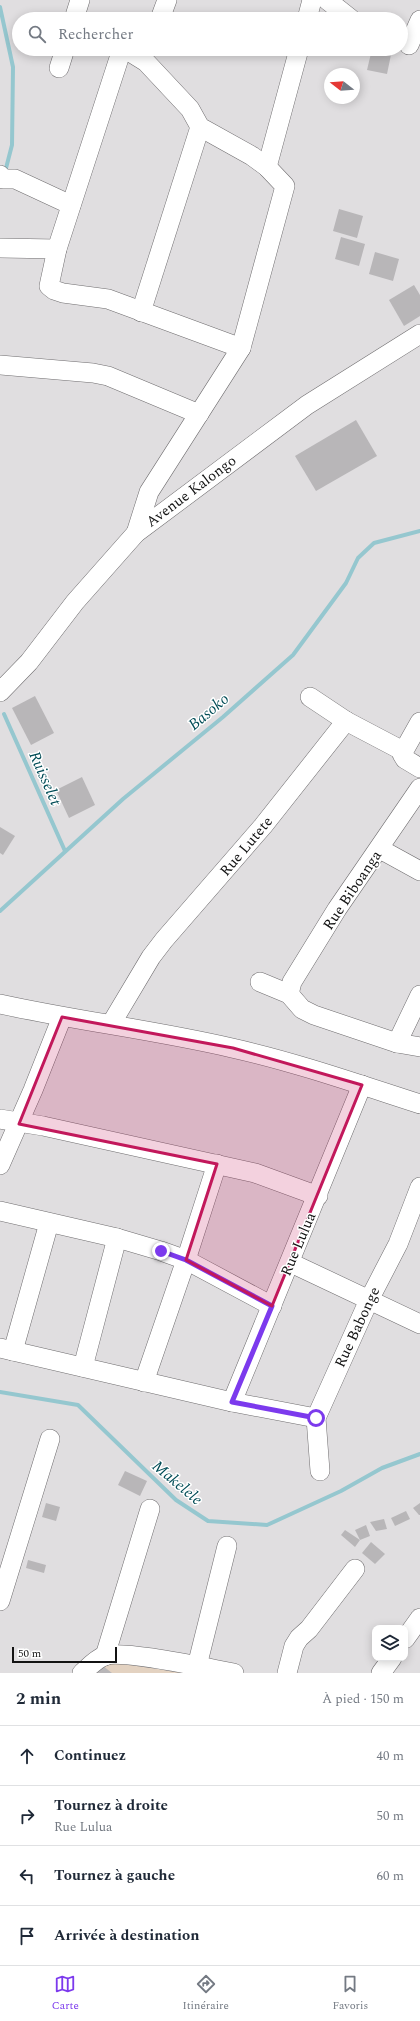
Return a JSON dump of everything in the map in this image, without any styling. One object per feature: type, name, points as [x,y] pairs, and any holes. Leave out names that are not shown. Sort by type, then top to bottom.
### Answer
[{"type":"street","points":[[76,12],[80,0]]},
{"type":"street","points":[[163,12],[167,0]]},
{"type":"street","points":[[309,12],[312,0]]},
{"type":"street","points":[[327,0],[342,12]]},
{"type":"street","points":[[410,45],[420,20]]},
{"type":"street","points":[[59,68],[63,56]]},
{"type":"street","points":[[120,56],[57,249],[49,286],[54,290],[108,299],[242,348]]},
{"type":"street","points":[[136,533],[150,492],[242,348],[285,186],[267,167],[252,156],[200,128],[190,109],[149,56]]},
{"type":"street","points":[[267,167],[297,56]]},
{"type":"street","points":[[141,312],[200,128]]},
{"type":"street","points":[[0,175],[3,179],[15,180],[71,205]]},
{"type":"street","points":[[0,248],[57,249]]},
{"type":"street","name":"Avenue Kalongo","points":[[0,692],[28,662],[75,602],[136,533],[307,405],[420,334]]},
{"type":"street","points":[[0,365],[93,373],[108,376],[200,414]]},
{"type":"street","points":[[310,697],[346,721],[402,754],[420,768]]},
{"type":"street","name":"Rue Lutete","points":[[111,1024],[164,940],[263,826],[346,721]]},
{"type":"street","points":[[402,754],[420,722]]},
{"type":"street","name":"Rue Biboanga","points":[[289,994],[292,982],[337,909],[420,788]]},
{"type":"street","points":[[380,848],[420,871]]},
{"type":"street","points":[[260,982],[289,994],[302,1009],[314,1015],[396,1043],[420,1047]]},
{"type":"street","points":[[396,1043],[420,995]]},
{"type":"street","points":[[0,1004],[62,1017],[111,1024],[233,1048],[362,1085],[420,1104]]},
{"type":"street","points":[[0,1165],[19,1124],[62,1017]]},
{"type":"street","name":"Rue Lulua","points":[[232,1402],[318,1196],[362,1085]]},
{"type":"street","points":[[0,1119],[19,1124],[43,1126],[267,1176],[318,1196]]},
{"type":"street","points":[[144,1382],[217,1164]]},
{"type":"street","name":"Rue Babonge","points":[[320,1471],[316,1418],[369,1300],[398,1244],[420,1188]]},
{"type":"street","points":[[0,1211],[117,1238],[186,1260],[272,1306]]},
{"type":"street","points":[[49,1223],[6,1349],[232,1402],[316,1418]]},
{"type":"street","points":[[83,1367],[117,1238]]},
{"type":"street","points":[[290,1263],[420,1324]]},
{"type":"street","points":[[0,1600],[50,1439]]},
{"type":"street","points":[[105,1656],[150,1508]]},
{"type":"street","points":[[197,1666],[227,1546]]},
{"type":"street","points":[[287,1673],[292,1652],[299,1638],[309,1628],[355,1569]]},
{"type":"street","points":[[408,1635],[420,1618]]},
{"type":"street","points":[[82,1673],[92,1663],[105,1656],[131,1656],[234,1673]]},
{"type":"street","points":[[381,1673],[390,1661]]},
{"type":"highlighted area","points":[[62,1017],[233,1048],[362,1085],[272,1306],[186,1260],[217,1164],[19,1124]]},
{"type":"shaded area","points":[[100,1660],[183,1673],[86,1673]]},
{"type":"building","points":[[370,56],[391,56],[387,74],[367,70]]},
{"type":"building","points":[[339,209],[363,216],[357,238],[333,231]]},
{"type":"building","points":[[341,237],[365,244],[359,266],[335,259]]},
{"type":"building","points":[[375,252],[399,259],[393,281],[369,274]]},
{"type":"building","points":[[414,285],[420,295],[420,316],[404,326],[389,300]]},
{"type":"building","points":[[356,420],[377,456],[316,491],[295,456]]},
{"type":"building","points":[[35,696],[54,733],[31,745],[12,708]]},
{"type":"building","points":[[82,777],[95,805],[69,818],[56,790]]},
{"type":"building","points":[[0,827],[15,836],[3,855],[0,853]]},
{"type":"building","points":[[125,1471],[147,1481],[140,1496],[118,1485]]},
{"type":"building","points":[[46,1503],[60,1507],[56,1521],[42,1517]]},
{"type":"building","points":[[420,1503],[420,1515],[419,1515],[413,1508]]},
{"type":"building","points":[[406,1511],[410,1519],[395,1526],[391,1518]]},
{"type":"building","points":[[384,1519],[387,1529],[376,1531],[370,1522]]},
{"type":"building","points":[[366,1525],[370,1536],[360,1540],[355,1530]]},
{"type":"building","points":[[345,1530],[360,1540],[355,1547],[341,1535]]},
{"type":"building","points":[[371,1542],[385,1554],[375,1564],[362,1553]]},
{"type":"building","points":[[28,1560],[46,1565],[44,1573],[26,1568]]},
{"type":"building","points":[[103,1666],[112,1673],[96,1673]]},
{"type":"waterway","name":"Ruisselet","points":[[0,7],[13,67],[12,145],[5,172]]},
{"type":"waterway","name":"Basoko","points":[[0,911],[123,799],[223,717],[293,655],[346,583],[358,558],[374,543],[420,531]]},
{"type":"waterway","name":"Ruisselet","points":[[4,714],[65,851]]},
{"type":"waterway","name":"Makelele","points":[[0,1392],[78,1405],[176,1500],[208,1521],[267,1525],[341,1491],[382,1468],[420,1454]]},
{"type":"route","points":[[161,1251],[186,1260],[272,1306],[232,1402],[316,1418]]}]
